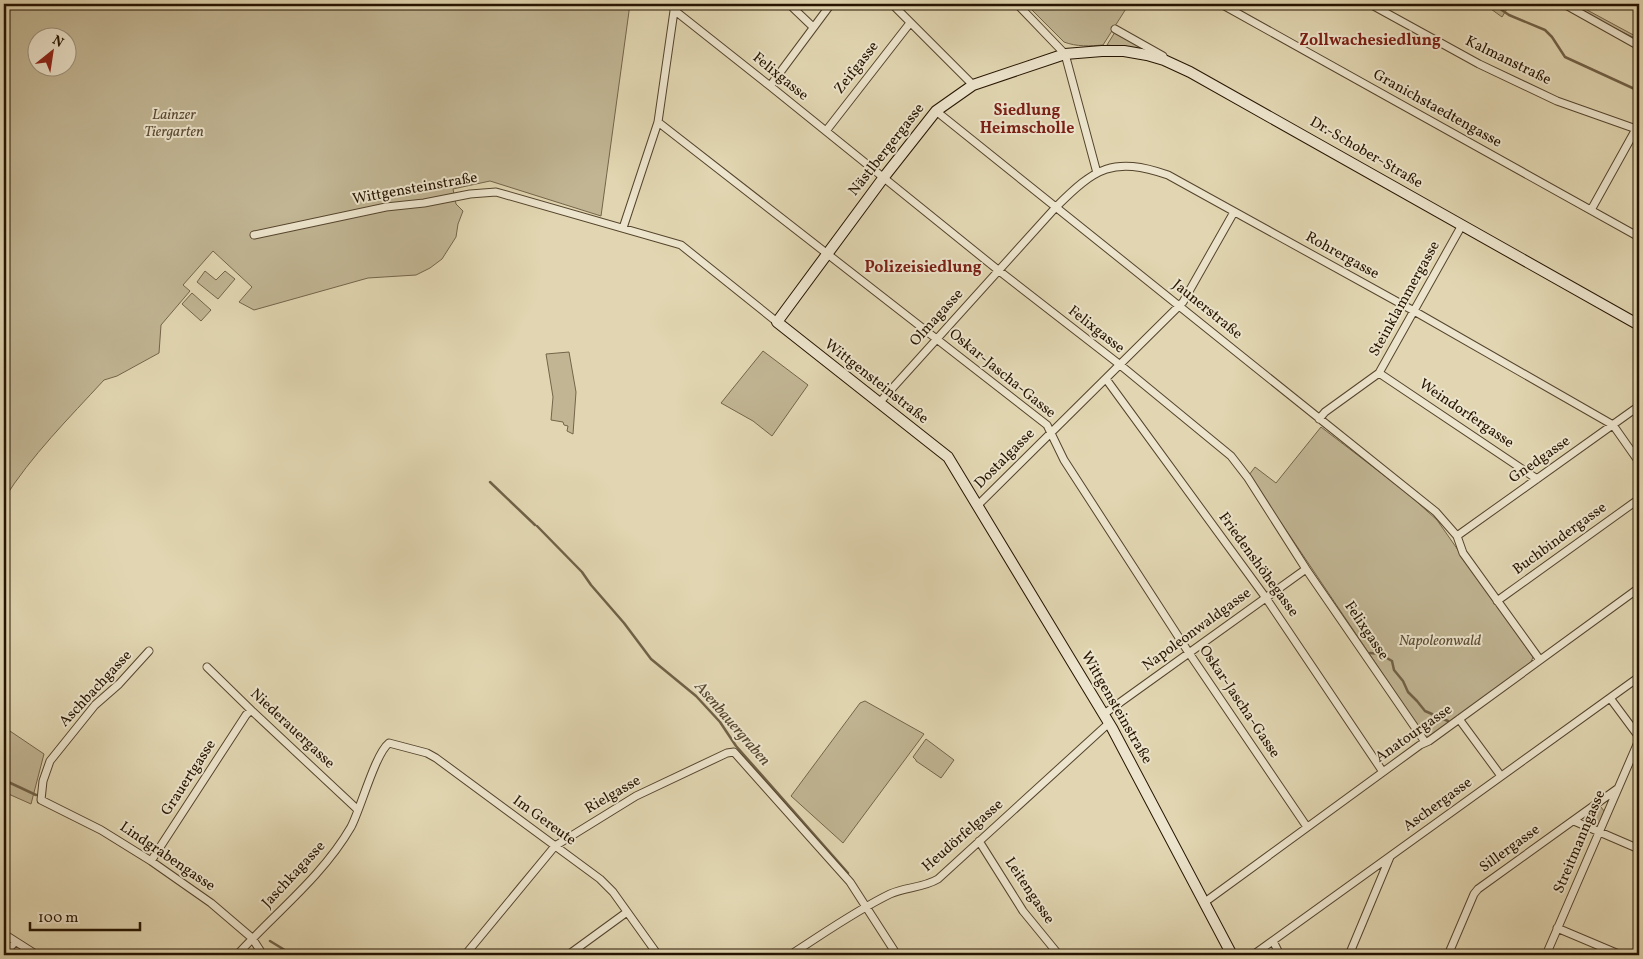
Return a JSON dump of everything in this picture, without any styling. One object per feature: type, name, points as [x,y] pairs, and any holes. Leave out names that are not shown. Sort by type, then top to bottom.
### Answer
[{"type":"street","points":[[788,4],[813,27]]},
{"type":"street","points":[[770,86],[831,4]]},
{"type":"street","points":[[892,4],[973,86]]},
{"type":"street","points":[[1017,4],[1065,54],[1097,173]]},
{"type":"street","name":"Granichstaedtengasse","points":[[1221,4],[1639,237]]},
{"type":"street","name":"Kalmanstraße","points":[[1370,4],[1496,72],[1557,100],[1638,129]]},
{"type":"street","points":[[1564,4],[1639,46]]},
{"type":"street","points":[[623,228],[658,122],[674,7]]},
{"type":"street","name":"Felixgasse","points":[[674,7],[1231,456],[1248,478],[1306,569],[1425,742]]},
{"type":"street","name":"Zeifgasse","points":[[826,131],[910,23]]},
{"type":"street","points":[[1115,29],[1190,72]]},
{"type":"street","name":"Dr.-Schober-Straße","points":[[1065,54],[1102,51],[1132,52],[1164,60],[1190,72],[1639,325]]},
{"type":"street","name":"Nästlbergergasse","points":[[777,322],[884,177],[936,111],[973,86],[1065,54]]},
{"type":"street","name":"Jaunerstraße","points":[[936,111],[1436,512],[1457,536],[1463,553],[1540,660]]},
{"type":"street","name":"Oskar-Jascha-Gasse","points":[[658,122],[1048,425],[1064,460],[1189,653],[1307,827]]},
{"type":"street","points":[[1591,210],[1638,129]]},
{"type":"street","name":"Rohrergasse","points":[[1056,207],[1079,184],[1097,173],[1114,167],[1131,166],[1150,169],[1168,176],[1414,311],[1612,425]]},
{"type":"street","name":"Wittgensteinstraße","points":[[254,235],[386,207],[496,192],[681,245],[948,457],[1129,758],[1232,955]]},
{"type":"street","name":"Olmagasse","points":[[879,403],[1056,207]]},
{"type":"street","name":"Dostalgasse","points":[[977,506],[1183,302],[1234,212]]},
{"type":"street","name":"Steinklammergasse","points":[[1319,419],[1325,412],[1380,372],[1462,225]]},
{"type":"street","name":"Weindorfergasse","points":[[1380,372],[1537,479]]},
{"type":"street","name":"Friedenshöhegasse","points":[[1106,378],[1266,598],[1383,772]]},
{"type":"street","name":"Gnedgasse","points":[[1457,536],[1639,406]]},
{"type":"street","points":[[1612,425],[1639,462]]},
{"type":"street","name":"Buchbindergasse","points":[[1497,601],[1639,499]]},
{"type":"street","name":"Napoleonwaldgasse","points":[[1106,719],[1189,653],[1306,569]]},
{"type":"street","name":"Anatourgasse","points":[[1204,902],[1639,588]]},
{"type":"street","name":"Aschbachgasse","points":[[41,800],[43,781],[50,762],[96,705],[150,651]]},
{"type":"street","name":"Niederauergasse","points":[[207,667],[250,710],[358,810]]},
{"type":"street","name":"Aschergasse","points":[[1253,955],[1639,677]]},
{"type":"street","points":[[1610,698],[1639,738]]},
{"type":"street","name":"Grauertgasse","points":[[151,861],[250,710]]},
{"type":"street","name":"Heudörfelgasse","points":[[790,955],[867,906],[894,893],[933,882],[980,841],[1106,719]]},
{"type":"street","points":[[1459,719],[1501,776]]},
{"type":"street","name":"Streitmanngasse","points":[[1546,955],[1639,738]]},
{"type":"street","name":"Jaschkagasse","points":[[237,955],[325,865],[352,825],[379,757],[387,744]]},
{"type":"street","name":"Im Gereute","points":[[387,744],[432,756],[606,884],[658,955]]},
{"type":"street","name":"Rielgasse","points":[[465,955],[555,846],[636,796],[721,755],[734,752],[850,882],[867,906]]},
{"type":"street","name":"Sillergasse","points":[[1448,955],[1476,892],[1617,789]]},
{"type":"street","name":"Lindgrabengasse","points":[[41,800],[101,830],[151,861],[211,903],[252,938],[263,955]]},
{"type":"street","points":[[1574,821],[1639,849]]},
{"type":"street","name":"Leitengasse","points":[[980,841],[1023,912],[1059,955]]},
{"type":"street","points":[[1349,955],[1391,856]]},
{"type":"street","points":[[867,906],[897,955]]},
{"type":"street","points":[[568,955],[627,912]]},
{"type":"street","points":[[1558,928],[1621,955]]},
{"type":"street","points":[[4,934],[37,955]]},
{"type":"street","points":[[1272,941],[1280,955]]},
{"type":"street","points":[[4,954],[15,942]]},
{"type":"green space","name":"Lainzer Tiergarten","points":[[4,4],[630,4],[601,216],[490,181],[453,189],[456,204],[463,211],[456,237],[442,259],[430,268],[416,275],[368,278],[254,310],[239,302],[252,287],[213,251],[183,285],[190,291],[161,325],[159,353],[117,376],[104,380],[38,452],[4,499]]},
{"type":"green space","points":[[1026,4],[1129,4],[1103,45],[1088,46],[1064,42]]},
{"type":"green space","points":[[1484,4],[1510,4],[1502,17]]},
{"type":"green space","points":[[1572,4],[1576,4],[1639,38],[1639,40],[1598,20]]},
{"type":"green space","points":[[1115,32],[1145,50],[1107,45]]},
{"type":"green space","points":[[205,271],[216,280],[225,271],[235,279],[218,299],[197,282]]},
{"type":"green space","points":[[192,293],[211,310],[201,321],[182,304]]},
{"type":"green space","points":[[763,351],[808,385],[772,436],[753,421],[721,403]]},
{"type":"green space","points":[[569,352],[576,392],[573,434],[567,431],[568,426],[564,425],[563,422],[551,420],[553,397],[546,354]]},
{"type":"green space","name":"Napoleonwald","points":[[1321,427],[1407,493],[1437,520],[1533,657],[1531,662],[1523,669],[1428,737],[1424,735],[1249,475],[1255,467],[1276,483]]},
{"type":"green space","points":[[865,701],[924,734],[843,843],[791,796],[860,703]]},
{"type":"green space","points":[[4,727],[44,754],[31,804],[4,792]]},
{"type":"green space","points":[[926,739],[954,760],[941,778],[913,757]]},
{"type":"green space","points":[[1600,806],[1605,812],[1600,824],[1596,827],[1586,823],[1584,817]]},
{"type":"waterway","points":[[1493,4],[1509,15],[1545,30],[1565,57],[1639,91]]},
{"type":"waterway","name":"Asenbauergraben","points":[[490,482],[535,525]]},
{"type":"waterway","name":"Asenbauergraben","points":[[537,526],[582,572],[651,659],[696,696],[720,722],[736,746],[848,873]]},
{"type":"waterway","points":[[1370,653],[1380,654],[1392,661],[1394,670],[1403,681],[1408,692],[1425,711],[1448,721]]},
{"type":"waterway","points":[[4,780],[36,795]]},
{"type":"waterway","points":[[270,941],[293,955]]},
{"type":"district","name":"Zollwachesiedlung","points":[[1370,41]]},
{"type":"district","name":"Siedlung Heimscholle","points":[[1027,120]]},
{"type":"district","name":"Polizeisiedlung","points":[[923,268]]}]
